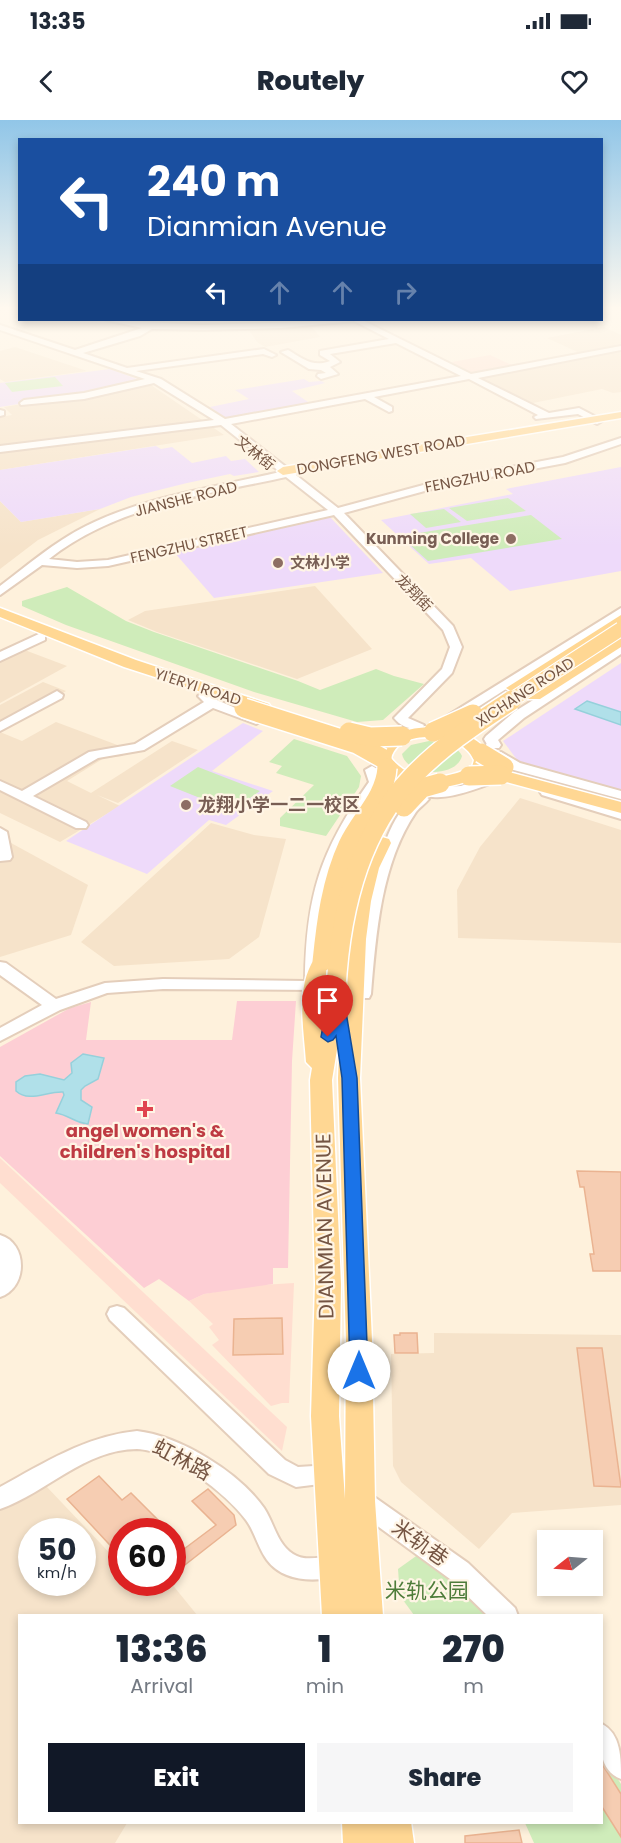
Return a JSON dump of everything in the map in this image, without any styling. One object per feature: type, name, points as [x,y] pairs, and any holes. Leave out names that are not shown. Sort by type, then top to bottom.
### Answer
[{"type":"main road","name":"DONGFENG WEST ROAD","points":[[283,473],[551,423],[621,417]]},
{"type":"main road","name":"YI'ERYI ROAD","points":[[0,612],[116,659],[202,690],[358,735],[390,735],[429,727]]},
{"type":"main road","name":"XICHANG ROAD","points":[[429,727],[460,722],[621,619]]},
{"type":"main road","name":"YI'ERYI ROAD","points":[[0,621],[208,699],[357,744],[376,764],[402,777],[436,789]]},
{"type":"main road","name":"XICHANG ROAD","points":[[336,994],[338,951],[358,865],[383,814],[407,783],[432,758],[492,713],[621,629]]},
{"type":"main road","name":"XICHANG ROAD","points":[[492,761],[478,735],[483,730],[621,640]]},
{"type":"main road","points":[[429,727],[470,741],[492,761],[621,808]]},
{"type":"main road","points":[[321,1080],[315,1047],[313,986],[322,962],[333,892],[340,865],[360,822],[388,776],[376,764],[390,735]]},
{"type":"main road","points":[[436,789],[469,776],[492,761]]},
{"type":"main road","points":[[492,761],[621,802]]},
{"type":"main road","name":"DIANMIAN AVENUE","points":[[367,1614],[360,1501],[350,1078],[356,939],[361,901],[369,868],[387,833],[398,814],[414,795],[422,788],[436,789]]},
{"type":"main road","name":"DIANMIAN AVENUE","points":[[336,994],[350,1078]]},
{"type":"main road","name":"DIANMIAN AVENUE","points":[[336,994],[321,1080],[328,1284],[327,1383],[321,1476],[334,1561],[338,1614]]},
{"type":"main road","points":[[327,1383],[330,1390],[338,1394],[347,1394],[355,1390],[359,1384]]},
{"type":"main road","points":[[359,1824],[361,1843]]},
{"type":"main road","points":[[393,1824],[396,1843]]},
{"type":"street","points":[[24,403],[84,396],[125,386]]},
{"type":"street","name":"文林街","points":[[163,386],[221,422],[283,473]]},
{"type":"street","points":[[0,449],[221,422],[416,386]]},
{"type":"street","points":[[489,386],[551,423]]},
{"type":"street","points":[[318,405],[309,397],[330,393]]},
{"type":"street","points":[[365,396],[389,409]]},
{"type":"street","name":"FENGZHU ROAD","points":[[335,512],[442,483],[565,460],[621,441]]},
{"type":"street","name":"龙翔街","points":[[283,473],[335,512],[448,629],[456,647],[448,670],[401,718],[406,723],[429,727]]},
{"type":"street","name":"JIANSHE ROAD","points":[[0,592],[59,546],[90,528],[158,503],[283,473]]},
{"type":"street","name":"JIANSHE ROAD","points":[[0,585],[52,544],[116,513],[163,498],[283,473]]},
{"type":"street","name":"龙翔街","points":[[335,512],[443,631],[449,648],[441,669],[395,714],[390,735]]},
{"type":"street","name":"FENGZHU STREET","points":[[39,561],[76,565],[108,563],[335,512]]},
{"type":"street","points":[[429,727],[448,720],[621,611]]},
{"type":"street","points":[[0,657],[41,637]]},
{"type":"street","points":[[621,649],[503,728],[491,739],[492,761],[516,783],[621,815]]},
{"type":"street","points":[[0,728],[57,696]]},
{"type":"street","points":[[0,1035],[54,1006],[105,988],[128,985],[313,986],[312,944],[316,902],[328,861],[345,825],[376,782],[376,764],[357,751],[251,718],[208,699],[139,747],[94,756],[23,796]]},
{"type":"street","points":[[351,1044],[362,1003],[368,932],[381,876],[391,847],[407,816],[418,801],[436,789],[463,790],[492,761]]},
{"type":"street","points":[[492,761],[621,795]]},
{"type":"street","points":[[0,785],[81,825]]},
{"type":"street","points":[[0,832],[5,857],[0,857]]},
{"type":"street","points":[[0,967],[54,1006]]},
{"type":"street","points":[[0,1242],[7,1249],[12,1261],[11,1274],[0,1289]]},
{"type":"street","points":[[117,1314],[277,1467],[296,1477],[321,1476]]},
{"type":"street","name":"虹林路","points":[[0,1499],[72,1460],[101,1448],[136,1440],[146,1441],[164,1446],[229,1486],[255,1514],[271,1544],[284,1562],[306,1569],[334,1561]]},
{"type":"street","name":"米轨巷","points":[[321,1476],[459,1571],[504,1614]]},
{"type":"street","points":[[603,1739],[621,1766]]},
{"type":"shaded area","points":[[0,386],[127,386],[0,407]]},
{"type":"shaded area","points":[[128,386],[153,386],[224,435],[0,470],[0,417],[12,415],[4,407]]},
{"type":"shaded area","points":[[258,386],[311,386],[292,391],[311,404],[228,419],[210,407],[249,399],[235,390]]},
{"type":"shaded area","points":[[497,386],[621,386],[621,392],[613,393],[602,389],[533,403]]},
{"type":"shaded area","points":[[156,446],[161,449],[172,447],[192,463],[226,456],[231,461],[245,459],[259,472],[234,476],[230,474],[187,483],[131,497],[100,509],[21,522],[0,501],[0,470]]},
{"type":"shaded area","name":"Kunming College","points":[[621,467],[621,571],[510,591],[471,558],[429,564],[381,520],[513,494],[506,489]]},
{"type":"shaded area","points":[[0,501],[21,522],[100,509],[38,540],[0,569]]},
{"type":"shaded area","name":"文林小学","points":[[330,517],[383,573],[214,598],[174,552]]},
{"type":"shaded area","points":[[315,586],[372,649],[297,679],[128,620],[145,611]]},
{"type":"shaded area","points":[[22,649],[67,666],[0,703],[0,658]]},
{"type":"shaded area","points":[[621,663],[621,790],[518,761],[503,741]]},
{"type":"shaded area","points":[[43,682],[66,691],[0,730],[0,705]]},
{"type":"shaded area","points":[[56,722],[120,746],[123,756],[104,758],[67,781],[91,793],[172,741],[198,750],[118,803],[97,795],[120,806],[60,842],[0,813],[0,732],[22,741]]},
{"type":"shaded area","name":"龙翔小学一二一校区","points":[[243,723],[263,731],[212,771],[273,791],[226,825],[209,820],[147,874],[66,841]]},
{"type":"shaded area","points":[[520,798],[621,830],[621,943],[458,938],[457,890],[480,847]]},
{"type":"shaded area","points":[[211,823],[254,835],[286,839],[259,937],[229,959],[114,966],[81,942]]},
{"type":"shaded area","points":[[0,837],[88,885],[71,935],[0,957]]},
{"type":"shaded area","name":"angel women's & children's hospital","points":[[237,1001],[296,1001],[292,1061],[288,1268],[273,1268],[273,1284],[204,1294],[189,1301],[159,1279],[144,1288],[0,1156],[0,1047],[70,1008],[91,1002],[86,1040],[232,1040]]},
{"type":"shaded area","points":[[0,1158],[287,1427],[282,1451],[0,1183]]},
{"type":"shaded area","points":[[294,1283],[289,1403],[271,1406],[212,1345],[219,1340],[209,1327],[213,1324],[189,1301],[204,1294],[248,1286]]},
{"type":"shaded area","points":[[434,1333],[621,1335],[621,1505],[512,1513],[479,1549],[401,1482],[393,1466],[391,1354],[434,1353]]},
{"type":"shaded area","points":[[45,1485],[76,1518],[18,1518],[18,1596],[96,1596],[96,1539],[108,1551],[108,1596],[182,1596],[196,1614],[18,1614],[18,1824],[126,1824],[115,1843],[0,1843],[0,1511]]},
{"type":"green space","points":[[8,386],[60,386],[12,392]]},
{"type":"green space","points":[[508,498],[526,511],[467,521],[449,508]]},
{"type":"green space","points":[[444,509],[461,522],[426,528],[410,514]]},
{"type":"green space","points":[[531,515],[562,539],[428,561],[400,536]]},
{"type":"green space","points":[[67,587],[126,621],[320,690],[376,669],[424,684],[383,720],[357,722],[254,692],[66,625],[22,606],[22,601]]},
{"type":"green space","points":[[294,739],[347,756],[361,776],[359,787],[326,836],[280,826],[280,818],[314,785],[276,773],[282,766],[269,762]]},
{"type":"green space","points":[[429,741],[444,743],[456,749],[462,756],[458,763],[451,768],[431,772],[412,767],[405,761],[402,754],[411,745]]},
{"type":"green space","points":[[198,767],[260,791],[233,810],[212,802],[217,797],[210,802],[170,786]]},
{"type":"green space","name":"米轨公园","points":[[419,1554],[492,1614],[413,1614],[400,1596],[398,1569]]},
{"type":"green space","points":[[603,1757],[621,1784],[621,1843],[534,1843],[525,1824],[603,1824]]},
{"type":"water","points":[[587,701],[621,712],[621,725],[575,709]]},
{"type":"water","points":[[83,1054],[104,1058],[98,1079],[81,1090],[81,1100],[92,1107],[88,1124],[56,1113],[64,1095],[63,1092],[27,1096],[16,1091],[16,1082],[25,1076],[40,1074],[64,1080],[72,1073],[71,1063]]},
{"type":"building","points":[[577,1171],[621,1172],[621,1271],[593,1271],[590,1254],[594,1254],[584,1187],[580,1187]]},
{"type":"building","points":[[282,1318],[283,1354],[233,1355],[234,1319]]},
{"type":"building","points":[[400,1333],[417,1333],[418,1353],[395,1353],[394,1335],[400,1335]]},
{"type":"building","points":[[577,1348],[602,1348],[621,1487],[594,1486]]},
{"type":"building","points":[[99,1476],[122,1500],[131,1493],[156,1518],[108,1518],[108,1543],[96,1530],[96,1518],[85,1518],[67,1499]]},
{"type":"building","points":[[208,1489],[234,1515],[236,1525],[186,1564],[186,1548],[216,1525],[192,1501]]},
{"type":"building","points":[[603,1766],[621,1794],[621,1837],[603,1809]]},
{"type":"building","points":[[519,1830],[522,1843],[465,1843],[465,1836]]},
{"type":"place","name":"Kunming College","points":[[511,539]]},
{"type":"place","name":"文林小学","points":[[278,563]]},
{"type":"place","name":"龙翔小学一二一校区","points":[[186,805]]},
{"type":"place","name":"angel women's & children's hospital","points":[[145,1109]]},
{"type":"route","points":[[328,1037],[336,994],[350,1078],[359,1371]]}]
